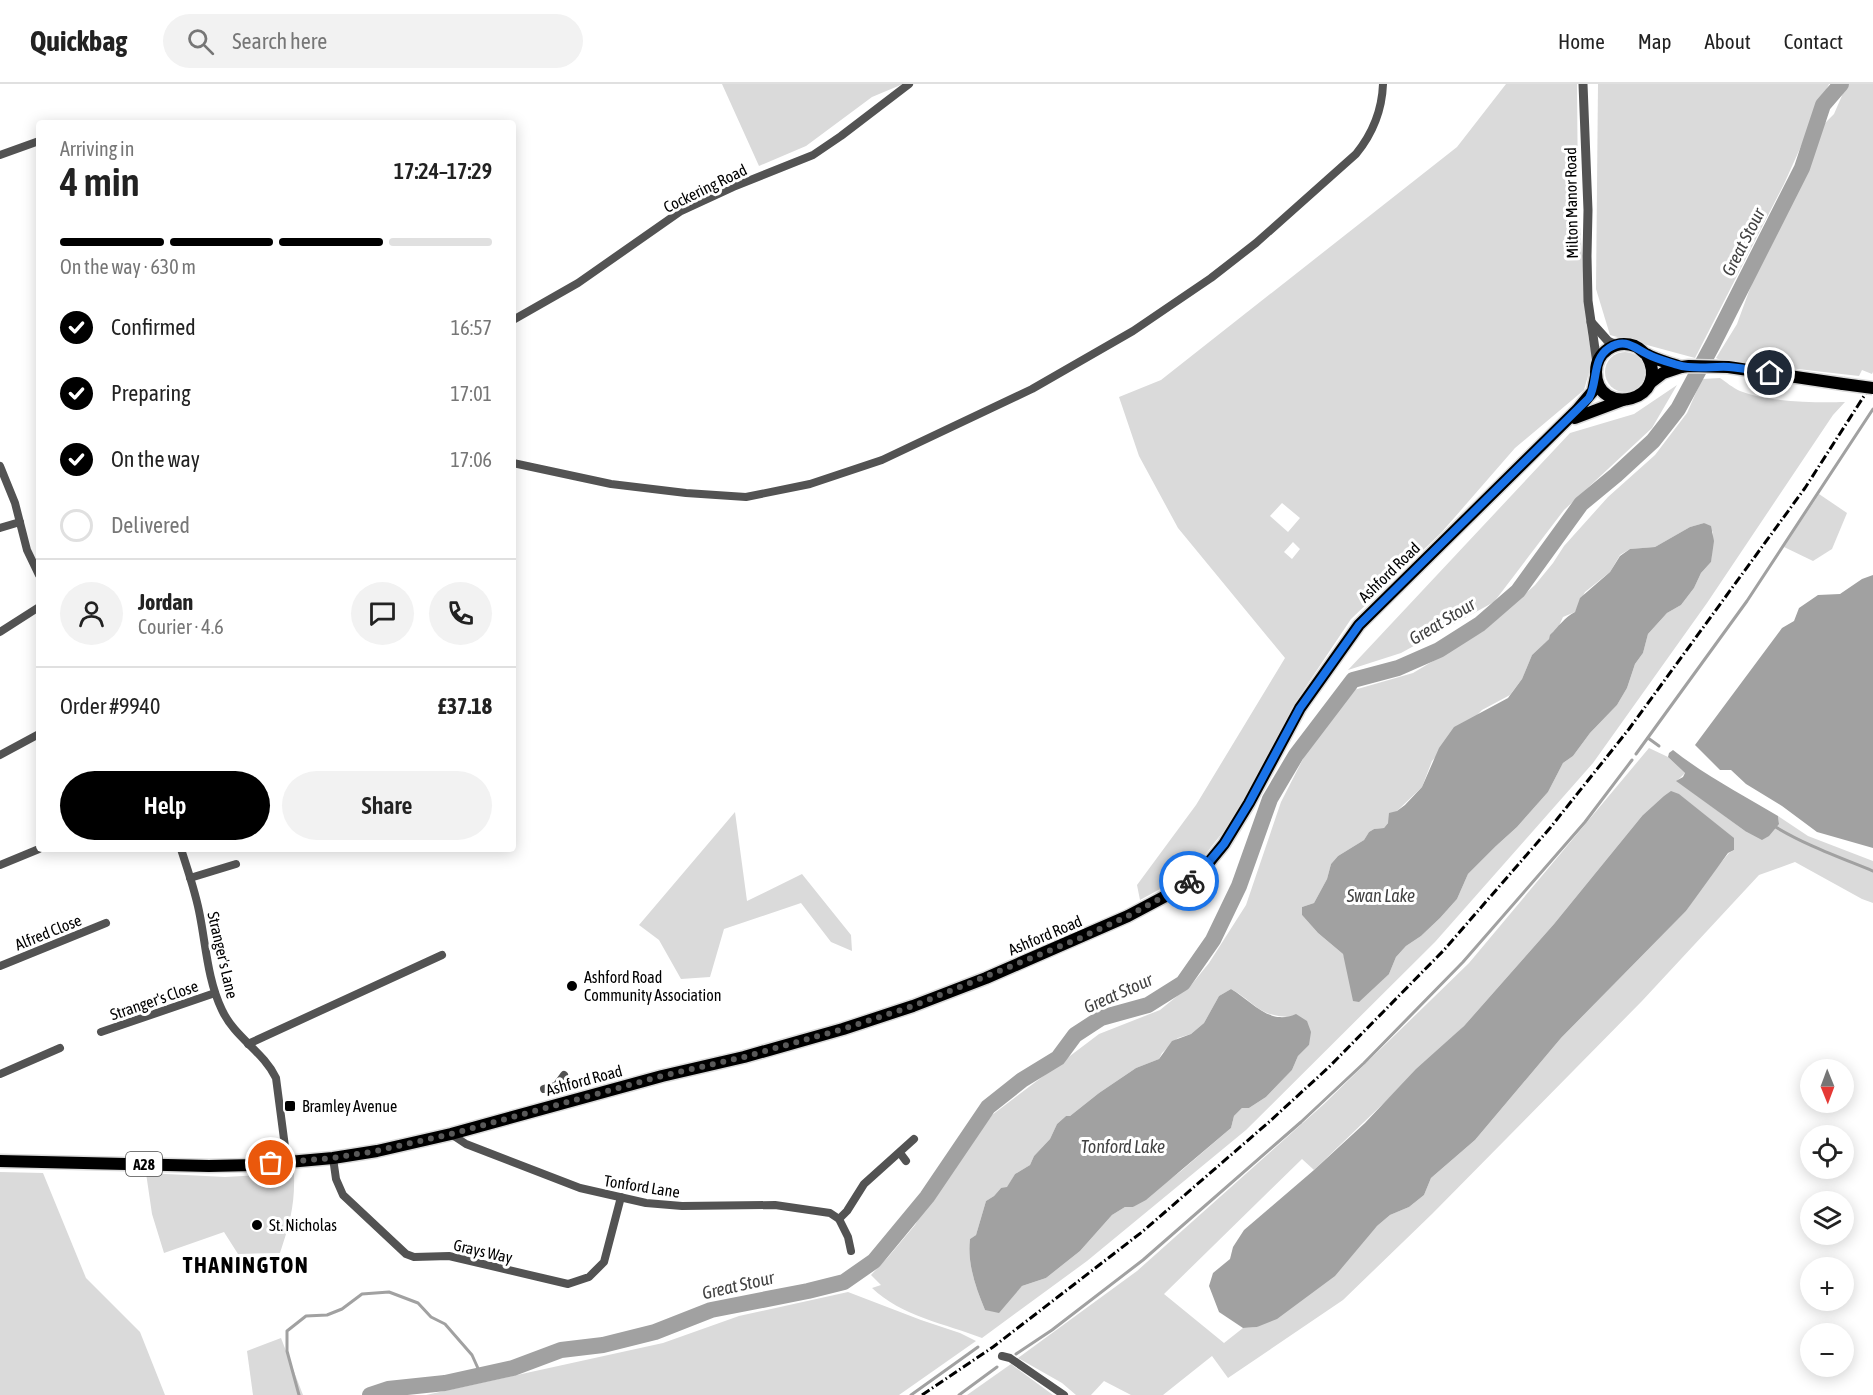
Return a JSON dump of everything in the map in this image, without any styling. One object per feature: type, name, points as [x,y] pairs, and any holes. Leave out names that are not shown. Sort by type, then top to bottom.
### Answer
[{"type":"highway","points":[[1685,366],[1663,373],[1650,383],[1640,396],[1623,400],[1616,399],[1603,390],[1596,376],[1597,363],[1608,349],[1616,345],[1634,346],[1646,354],[1685,366],[1748,370],[1873,388]]},
{"type":"highway","points":[[1646,354],[1652,368],[1650,383]]},
{"type":"highway","name":"Ashford Road","points":[[333,1158],[451,1134],[843,1029],[913,1006],[1074,940],[1128,916],[1174,891],[1198,875],[1224,844],[1249,803],[1300,708],[1359,625],[1589,398],[1596,376]]},
{"type":"highway","name":"Ashford Road","points":[[1563,425],[1583,414],[1623,400]]},
{"type":"highway","name":"A28","points":[[0,1161],[209,1166],[333,1158]]},
{"type":"street","name":"Cockering Road","points":[[516,318],[578,283],[681,211],[813,155],[909,84]]},
{"type":"street","points":[[516,464],[610,484],[686,493],[746,496],[810,484],[882,460],[1059,375],[1133,331],[1211,278],[1256,243],[1356,154],[1376,122],[1383,97],[1383,84]]},
{"type":"street","name":"Milton Manor Road","points":[[1583,84],[1588,210],[1587,256],[1591,322],[1597,363]]},
{"type":"street","points":[[0,154],[36,142]]},
{"type":"street","points":[[1591,322],[1608,341],[1616,345]]},
{"type":"street","points":[[0,466],[15,503],[31,560],[36,569]]},
{"type":"street","points":[[0,528],[20,522]]},
{"type":"street","points":[[0,632],[36,609]]},
{"type":"street","points":[[0,755],[36,736]]},
{"type":"street","points":[[0,865],[36,850]]},
{"type":"street","name":"Stranger's Lane","points":[[182,852],[199,912],[215,993],[227,1019],[239,1036],[271,1067],[276,1078],[287,1162]]},
{"type":"street","points":[[190,878],[236,864]]},
{"type":"street","name":"Alfred Close","points":[[0,966],[106,922]]},
{"type":"street","points":[[248,1044],[442,955]]},
{"type":"street","name":"Stranger's Close","points":[[101,1032],[215,993]]},
{"type":"street","points":[[0,1074],[60,1048]]},
{"type":"street","points":[[47,1054],[51,1065]]},
{"type":"street","points":[[544,1089],[556,1086],[564,1075]]},
{"type":"street","name":"Tonford Lane","points":[[451,1134],[466,1144],[580,1188],[646,1203],[682,1206],[756,1204],[793,1206],[831,1213],[839,1218]]},
{"type":"street","points":[[851,1251],[849,1237],[839,1218],[847,1212],[864,1184],[914,1139]]},
{"type":"street","points":[[900,1153],[906,1161]]},
{"type":"street","name":"Grays Way","points":[[333,1158],[339,1188],[343,1195],[406,1254],[414,1257],[449,1256],[568,1284],[589,1277],[604,1262],[621,1197]]},
{"type":"street","points":[[1002,1356],[1010,1358],[1064,1395]]},
{"type":"shaded area","points":[[722,84],[903,84],[872,97],[806,146],[759,166]]},
{"type":"shaded area","points":[[1506,84],[1577,84],[1578,198],[1588,335],[1593,359],[1584,390],[1515,448],[1441,533],[1351,619],[1293,706],[1237,814],[1201,860],[1182,877],[1140,900],[1137,885],[1196,805],[1285,658],[1178,528],[1139,456],[1119,397],[1161,380],[1457,147]],"holes":[[[1282,503],[1300,518],[1288,532],[1270,516]],[[1293,542],[1300,549],[1292,559],[1284,552]]]},
{"type":"shaded area","points":[[1598,84],[1829,84],[1784,184],[1695,358],[1610,335],[1596,289]]},
{"type":"shaded area","points":[[1847,84],[1873,84],[1873,372],[1872,374],[1862,370],[1859,376],[1716,358],[1737,324],[1752,283],[1806,169],[1823,125],[1834,114]]},
{"type":"shaded area","points":[[1625,352],[1639,358],[1645,372],[1639,386],[1625,392],[1611,386],[1605,372],[1611,358]]},
{"type":"shaded area","points":[[1720,378],[1740,391],[1764,398],[1806,402],[1845,402],[1833,415],[1707,603],[1593,763],[1435,942],[1246,1130],[1087,1261],[982,1338],[896,1306],[872,1288],[881,1285],[871,1275],[915,1225],[927,1204],[992,1115],[1099,1034],[1160,1010],[1192,984],[1209,963],[1246,905],[1281,802],[1305,755],[1347,692],[1413,673],[1485,630],[1535,585],[1564,546],[1608,497],[1655,455],[1687,413],[1702,379]],"holes":[[[1704,523],[1713,532],[1711,562],[1701,573],[1694,588],[1681,605],[1667,613],[1648,634],[1643,653],[1635,664],[1627,688],[1617,705],[1590,733],[1573,756],[1563,763],[1548,792],[1517,827],[1468,874],[1457,899],[1440,918],[1396,957],[1389,974],[1346,963],[1343,954],[1318,933],[1302,915],[1302,907],[1314,903],[1327,879],[1331,864],[1338,856],[1364,840],[1369,832],[1384,828],[1397,811],[1422,787],[1432,761],[1482,710],[1510,695],[1522,679],[1532,655],[1558,628],[1563,617],[1575,612],[1585,592],[1610,572],[1620,555],[1630,549],[1655,547],[1690,527]],[[1231,989],[1270,1014],[1289,1017],[1309,1045],[1298,1056],[1292,1070],[1266,1097],[1249,1108],[1242,1108],[1234,1116],[1231,1128],[1181,1171],[1133,1207],[1125,1207],[1112,1215],[1080,1251],[1046,1278],[1022,1286],[1011,1298],[985,1310],[973,1276],[969,1248],[970,1239],[976,1235],[986,1201],[1001,1188],[1007,1188],[1015,1174],[1030,1165],[1034,1156],[1050,1139],[1057,1124],[1066,1116],[1070,1116],[1136,1068],[1159,1059],[1162,1053],[1178,1038],[1191,1034],[1204,1023],[1219,996]]]},
{"type":"shaded area","points":[[1677,385],[1652,428],[1564,510],[1494,602],[1401,653],[1348,670],[1570,433],[1634,414]]},
{"type":"shaded area","points":[[1819,494],[1847,513],[1832,549],[1813,561],[1784,547]]},
{"type":"shaded area","points":[[1649,748],[1668,757],[1685,773],[1677,781],[1745,831],[1779,823],[1778,816],[1808,836],[1873,861],[1873,903],[1795,862],[1759,875],[1642,1001],[1432,1214],[1343,1300],[1228,1378],[1212,1356],[1163,1395],[1131,1395],[1104,1381],[1091,1395],[1076,1395],[1062,1383],[1018,1358],[1137,1271],[1324,1104],[1469,963]],"holes":[[[1642,816],[1734,850],[1708,878],[1686,911],[1561,1038],[1475,1140],[1431,1178],[1424,1195],[1409,1207],[1390,1215],[1257,1327],[1243,1328],[1224,1343],[1164,1294],[1302,1159],[1314,1170],[1464,1026],[1554,924]]]},
{"type":"shaded area","points":[[735,812],[747,901],[802,874],[851,935],[852,951],[831,942],[801,903],[724,929],[710,977],[681,979],[659,940],[639,925]]},
{"type":"shaded area","points":[[0,1172],[43,1173],[86,1278],[140,1332],[165,1395],[0,1395]]},
{"type":"shaded area","points":[[146,1173],[225,1177],[294,1173],[291,1214],[280,1253],[238,1254],[224,1232],[164,1253],[152,1214]]},
{"type":"shaded area","points":[[848,1292],[976,1341],[899,1395],[426,1395],[663,1343],[739,1316]]},
{"type":"shaded area","points":[[281,1338],[303,1395],[253,1395],[247,1351]]},
{"type":"shaded area","points":[[1011,1364],[1053,1395],[967,1395]]},
{"type":"water","name":"Swan Lake","points":[[1704,523],[1711,526],[1714,541],[1711,562],[1701,573],[1694,588],[1681,605],[1667,613],[1648,634],[1643,653],[1635,664],[1627,688],[1617,705],[1590,733],[1573,756],[1563,763],[1548,792],[1517,827],[1468,874],[1457,899],[1440,918],[1396,957],[1389,974],[1359,1002],[1353,1001],[1343,954],[1318,933],[1302,915],[1302,907],[1314,903],[1327,879],[1331,864],[1338,856],[1364,840],[1369,832],[1384,828],[1388,823],[1389,813],[1405,805],[1422,787],[1439,748],[1454,727],[1508,698],[1522,679],[1532,655],[1549,639],[1562,622],[1575,612],[1580,598],[1610,572],[1620,556],[1630,549],[1655,547],[1690,527]]},
{"type":"water","points":[[1873,575],[1873,848],[1817,832],[1782,806],[1746,784],[1731,770],[1720,770],[1695,745],[1782,628],[1794,621],[1799,608],[1818,595],[1840,594],[1862,579]]},
{"type":"water","points":[[1673,750],[1711,777],[1778,816],[1779,824],[1769,836],[1762,840],[1745,831],[1676,781],[1685,773],[1668,757]]},
{"type":"water","points":[[1671,791],[1679,794],[1734,838],[1734,850],[1728,853],[1686,911],[1561,1038],[1475,1140],[1431,1178],[1424,1195],[1409,1207],[1390,1215],[1377,1226],[1335,1276],[1277,1319],[1257,1327],[1243,1328],[1219,1312],[1209,1286],[1213,1273],[1230,1259],[1233,1247],[1244,1230],[1365,1123],[1416,1069],[1464,1026],[1554,924],[1642,816]]},
{"type":"water","name":"Tonford Lake","points":[[1231,989],[1269,1015],[1286,1017],[1296,1014],[1307,1021],[1311,1032],[1309,1045],[1298,1056],[1292,1070],[1266,1097],[1249,1108],[1242,1108],[1234,1116],[1231,1128],[1146,1200],[1133,1207],[1125,1207],[1112,1215],[1080,1251],[1046,1278],[1022,1286],[999,1313],[985,1310],[973,1276],[969,1248],[970,1239],[976,1235],[986,1201],[1001,1188],[1007,1187],[1015,1174],[1030,1165],[1034,1156],[1050,1139],[1057,1124],[1066,1116],[1070,1116],[1136,1068],[1159,1059],[1172,1041],[1191,1034],[1204,1023],[1219,996]]},
{"type":"waterway","name":"Great Stour","points":[[370,1395],[388,1389],[445,1383],[513,1368],[561,1350],[603,1345],[655,1332],[711,1310],[844,1282],[874,1261],[927,1197],[988,1107],[1022,1080],[1058,1058],[1075,1035],[1101,1018],[1148,1005],[1183,983],[1213,940],[1239,886],[1270,799],[1296,755],[1353,680],[1398,668],[1439,650],[1480,624],[1518,591],[1581,504],[1653,441],[1678,409],[1713,344],[1802,168],[1823,105],[1841,84]]},
{"type":"waterway","points":[[1636,754],[1747,601],[1873,409]]},
{"type":"waterway","points":[[1648,738],[1659,746]]},
{"type":"waterway","points":[[1016,1354],[1052,1330],[1143,1260],[1301,1122],[1364,1063],[1463,962],[1585,822],[1632,760]]},
{"type":"waterway","points":[[1774,826],[1810,845],[1873,871]]},
{"type":"waterway","points":[[299,1395],[287,1351],[287,1331],[306,1316],[327,1315],[342,1309],[362,1294],[389,1292],[418,1303],[431,1317],[445,1324],[472,1355],[481,1375]]},
{"type":"waterway","points":[[911,1395],[978,1347]]},
{"type":"waterway","points":[[959,1395],[997,1367]]},
{"type":"railway","points":[[922,1395],[993,1347],[1142,1232],[1329,1067],[1444,950],[1550,828],[1629,729],[1805,488],[1873,382]]},
{"type":"way so far","points":[[271,1163],[333,1158],[451,1134],[843,1029],[913,1006],[1078,939],[1128,916],[1189,881]]},
{"type":"place","name":"Ashford Road Community Association","points":[[572,986]]},
{"type":"place","name":"Bramley Avenue","points":[[290,1106]]},
{"type":"place","name":"St. Nicholas","points":[[257,1225]]},
{"type":"district","name":"THANINGTON","points":[[246,1265]]},
{"type":"route","points":[[1189,881],[1198,875],[1224,844],[1249,803],[1300,708],[1359,625],[1589,398],[1593,391],[1597,363],[1608,349],[1616,345],[1627,344],[1681,367],[1728,367],[1770,373]]}]
